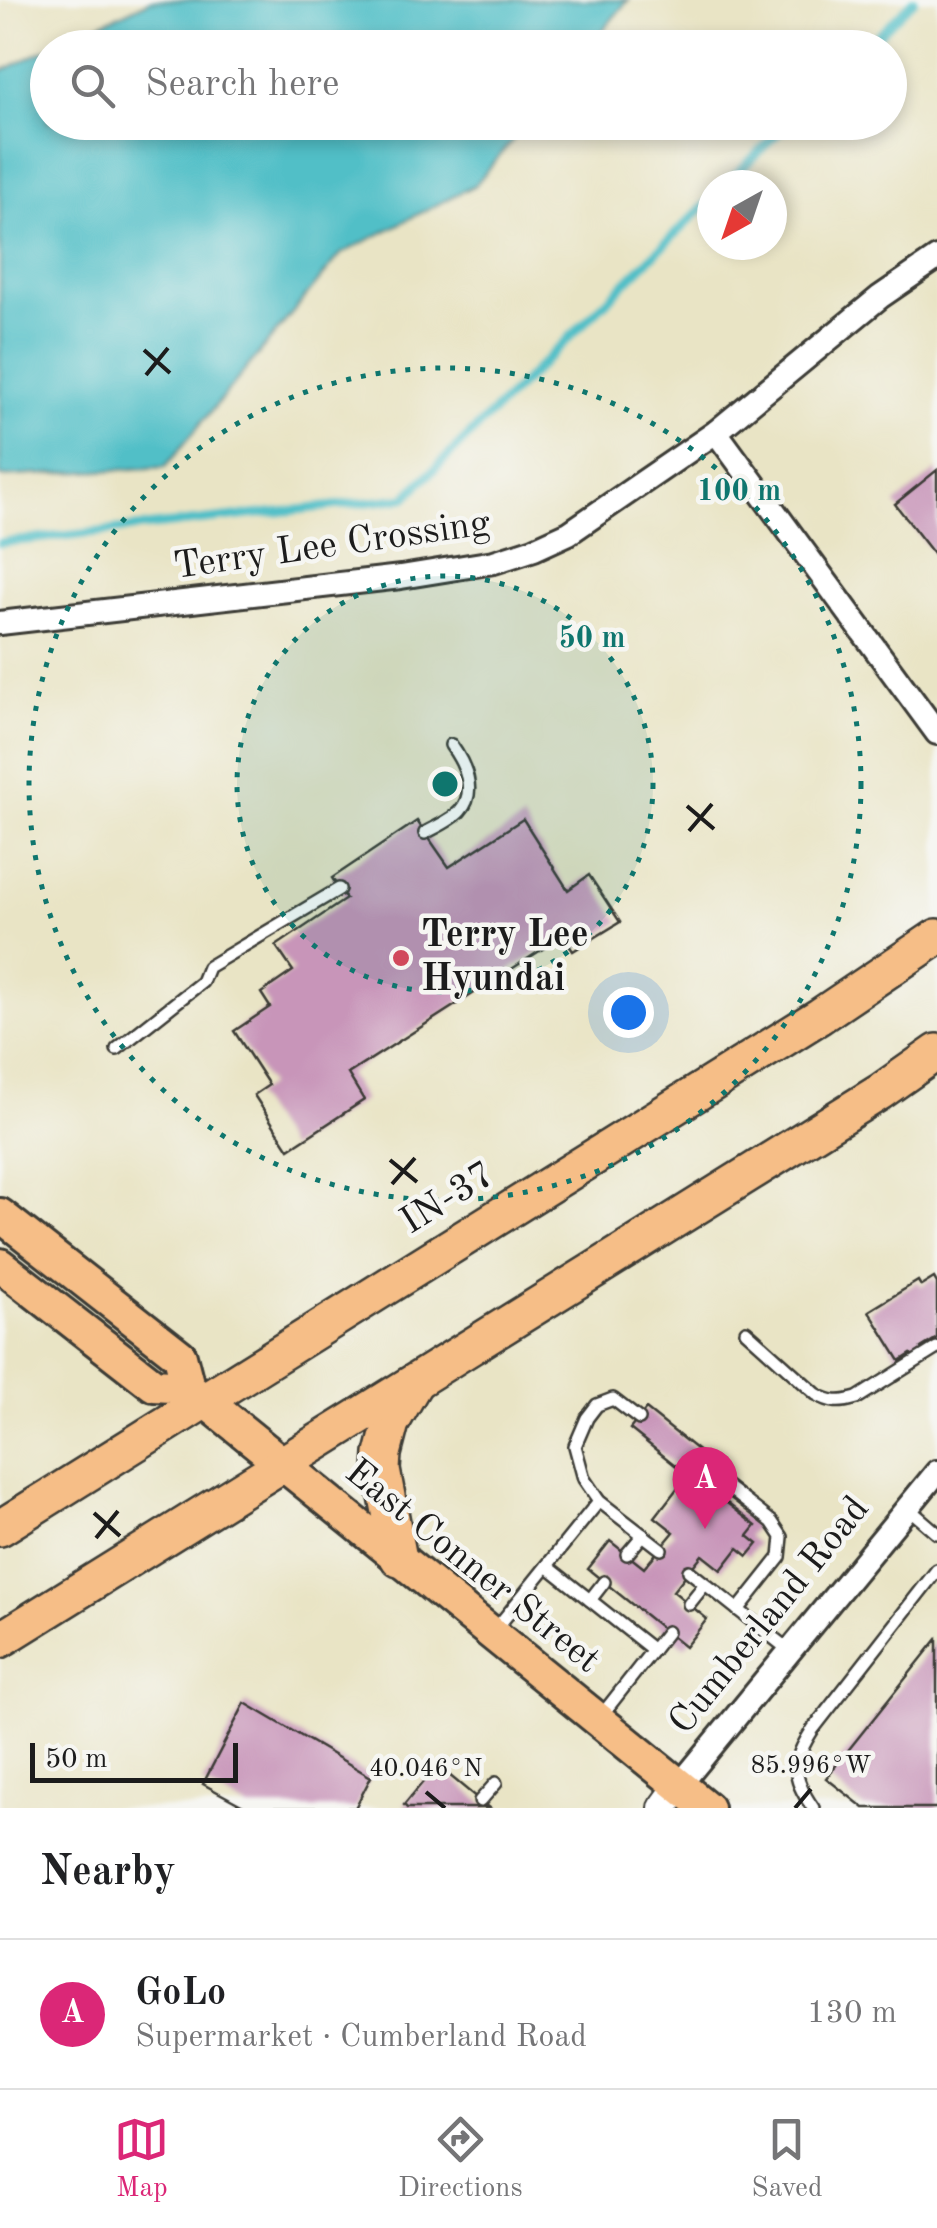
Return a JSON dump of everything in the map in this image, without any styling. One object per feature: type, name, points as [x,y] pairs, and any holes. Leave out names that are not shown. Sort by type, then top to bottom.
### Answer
[{"type":"highway","name":"IN-37","points":[[0,1528],[196,1394],[820,1016],[937,936]]},
{"type":"highway","points":[[880,1092],[937,1044]]},
{"type":"highway","points":[[0,1640],[880,1092],[937,1052]]},
{"type":"highway","points":[[398,1560],[382,1470],[383,1454],[392,1424],[416,1382]]},
{"type":"main road","name":"East Conner Street","points":[[0,1215],[180,1356],[196,1394]]},
{"type":"main road","name":"East Conner Street","points":[[0,1264],[154,1385],[196,1394],[598,1720],[671,1797],[707,1808]]},
{"type":"street","name":"Terry Lee Crossing","points":[[0,623],[401,577],[494,562],[534,549],[570,533],[716,432],[880,297],[937,258]]},
{"type":"street","points":[[716,432],[937,733]]},
{"type":"street","name":"Cumberland Road","points":[[671,1797],[937,1472]]},
{"type":"lane","points":[[426,833],[460,811],[467,796],[468,776],[451,745]]},
{"type":"lane","points":[[117,1049],[202,982],[208,967],[338,889]]},
{"type":"lane","points":[[746,1331],[816,1394],[829,1401],[857,1398],[937,1348]]},
{"type":"lane","points":[[639,1418],[614,1399],[598,1405],[587,1418],[575,1446],[584,1478],[599,1501],[661,1549]]},
{"type":"lane","points":[[694,1461],[772,1522],[782,1537],[780,1557],[738,1610]]},
{"type":"lane","points":[[492,1634],[599,1501]]},
{"type":"lane","points":[[908,1508],[937,1533]]},
{"type":"lane","points":[[627,1554],[643,1534]]},
{"type":"lane","points":[[547,1566],[653,1650]]},
{"type":"lane","points":[[813,1808],[796,1782],[798,1755],[804,1743],[937,1570]]},
{"type":"lane","points":[[689,1571],[790,1651]]},
{"type":"lane","points":[[590,1600],[604,1582]]},
{"type":"lane","points":[[688,1604],[705,1584]]},
{"type":"lane","points":[[598,1720],[667,1632]]},
{"type":"lane","points":[[480,1801],[496,1783]]},
{"type":"water","points":[[151,0],[628,0],[603,30],[88,30]]},
{"type":"water","points":[[30,57],[30,140],[513,140],[475,185],[341,254],[165,467],[0,477],[0,72]]},
{"type":"building","points":[[937,470],[937,558],[895,504]]},
{"type":"building","points":[[523,819],[568,890],[589,875],[620,922],[573,951],[563,936],[348,1074],[364,1100],[289,1149],[254,1095],[269,1085],[234,1031],[270,1007],[261,993],[293,971],[276,946],[346,899],[332,878],[417,821],[449,867]]},
{"type":"building","points":[[934,1278],[937,1338],[921,1348],[923,1352],[900,1361],[869,1311],[918,1281],[921,1286]]},
{"type":"building","points":[[646,1409],[701,1453],[685,1473],[630,1429]]},
{"type":"building","points":[[689,1473],[756,1526],[748,1536],[758,1544],[748,1556],[738,1548],[721,1570],[702,1555],[673,1591],[707,1619],[685,1647],[588,1569],[610,1541],[644,1568],[674,1532],[655,1517]]},
{"type":"building","points":[[937,1639],[937,1808],[864,1808],[826,1778]]},
{"type":"building","points":[[245,1703],[371,1777],[355,1808],[247,1808],[203,1784]]},
{"type":"building","points":[[437,1765],[489,1808],[407,1808],[404,1805]]},
{"type":"waterway","points":[[883,30],[914,0]]},
{"type":"waterway","points":[[740,170],[771,140]]},
{"type":"waterway","points":[[0,543],[405,498],[697,213]]},
{"type":"place","name":"Terry Lee Hyundai","points":[[401,958]]},
{"type":"place","name":"GoLo","points":[[705,1529]]}]
